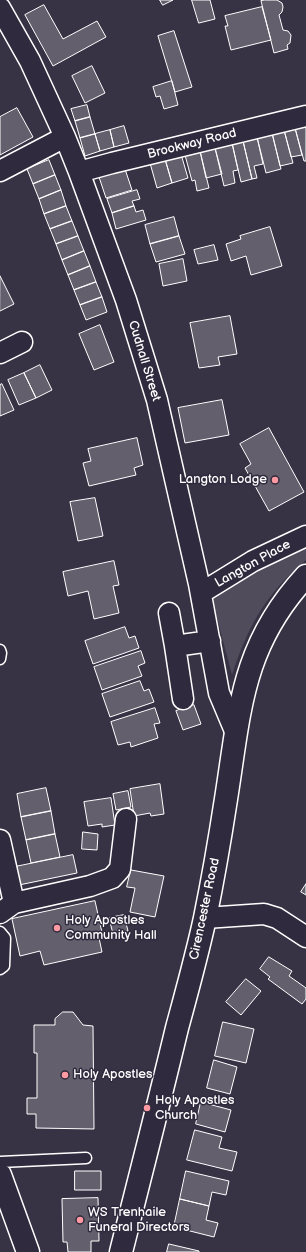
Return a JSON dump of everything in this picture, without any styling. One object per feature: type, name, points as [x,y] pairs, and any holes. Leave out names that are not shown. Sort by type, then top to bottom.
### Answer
[{"type":"main road","name":"Cirencester Road","points":[[121,1252],[205,918],[226,799],[235,731],[243,692],[257,648],[280,608],[293,590],[306,576]]},
{"type":"main road","points":[[0,1175],[28,1252]]},
{"type":"street","name":"Cudnall Street","points":[[1,13],[33,67],[65,137],[126,300],[154,387],[201,593],[219,693],[235,731]]},
{"type":"street","name":"Brookway Road","points":[[79,172],[306,116]]},
{"type":"street","points":[[0,171],[65,137]]},
{"type":"street","points":[[0,353],[22,342]]},
{"type":"street","name":"Langton Place","points":[[201,593],[253,561],[306,536]]},
{"type":"street","points":[[169,613],[184,698]]},
{"type":"street","points":[[175,646],[210,642]]},
{"type":"street","points":[[0,840],[7,908],[90,886],[112,878],[120,869],[126,819]]},
{"type":"street","points":[[205,918],[264,914],[277,918],[306,937]]},
{"type":"lane","points":[[0,650],[0,660]]},
{"type":"lane","points":[[0,932],[5,938],[4,966],[0,968]]},
{"type":"lane","points":[[0,1162],[86,1158]]},
{"type":"shaded area","points":[[306,543],[306,560],[292,572],[269,598],[252,626],[238,657],[232,675],[212,599],[232,583]]},
{"type":"building","points":[[160,0],[173,0],[163,5]]},
{"type":"building","points":[[192,0],[210,0],[215,19],[199,23]]},
{"type":"building","points":[[277,0],[282,3],[282,12],[279,15],[283,30],[288,31],[291,35],[290,43],[287,45],[288,49],[274,53],[261,1]]},
{"type":"building","points":[[44,5],[63,39],[97,21],[106,37],[53,66],[25,15]]},
{"type":"building","points":[[262,7],[271,40],[231,50],[225,26],[228,26],[225,16]]},
{"type":"building","points":[[174,31],[192,87],[175,92],[158,36]]},
{"type":"building","points":[[92,66],[105,93],[85,103],[72,76]]},
{"type":"building","points":[[172,81],[178,105],[164,109],[160,96],[156,97],[153,87]]},
{"type":"building","points":[[87,105],[90,117],[75,121],[71,109]]},
{"type":"building","points":[[17,108],[33,137],[0,155],[0,117]]},
{"type":"building","points":[[90,117],[95,134],[80,138],[75,121]]},
{"type":"building","points":[[306,125],[306,161],[304,161],[295,128]]},
{"type":"building","points":[[124,126],[129,143],[114,147],[110,130]]},
{"type":"building","points":[[295,128],[302,155],[291,157],[284,130]]},
{"type":"building","points":[[110,130],[114,147],[100,151],[95,134]]},
{"type":"building","points":[[284,130],[293,163],[280,166],[272,133]]},
{"type":"building","points":[[272,133],[281,169],[266,173],[257,137]]},
{"type":"building","points":[[95,134],[100,151],[85,156],[80,138]]},
{"type":"building","points":[[257,137],[263,164],[254,166],[257,178],[252,179],[243,141]]},
{"type":"building","points":[[243,141],[252,179],[241,182],[232,143]]},
{"type":"building","points":[[232,143],[238,170],[233,171],[235,183],[224,186],[215,148]]},
{"type":"building","points":[[215,148],[222,174],[206,178],[200,151]]},
{"type":"building","points":[[200,151],[209,188],[197,191],[195,180],[192,181],[185,155]]},
{"type":"building","points":[[181,154],[188,178],[172,183],[165,159]]},
{"type":"building","points":[[165,159],[172,183],[157,188],[150,163]]},
{"type":"building","points":[[49,160],[55,175],[33,184],[27,169]]},
{"type":"building","points":[[124,166],[132,190],[106,198],[98,174]]},
{"type":"building","points":[[55,175],[61,190],[39,199],[33,184]]},
{"type":"building","points":[[61,190],[66,206],[44,214],[39,199]]},
{"type":"building","points":[[137,190],[140,199],[132,201],[134,206],[112,213],[107,199]]},
{"type":"building","points":[[66,206],[72,221],[50,229],[44,214]]},
{"type":"building","points":[[134,206],[136,212],[143,210],[146,220],[116,229],[112,213]]},
{"type":"building","points":[[174,217],[179,236],[150,244],[145,225]]},
{"type":"building","points":[[72,221],[78,236],[56,244],[50,229]]},
{"type":"building","points":[[270,227],[282,266],[251,275],[246,256],[231,261],[226,244],[241,239],[240,236]]},
{"type":"building","points":[[78,236],[84,251],[62,260],[56,244]]},
{"type":"building","points":[[179,236],[185,254],[156,262],[150,244]]},
{"type":"building","points":[[214,245],[218,260],[198,264],[194,250]]},
{"type":"building","points":[[84,251],[90,266],[68,275],[62,260]]},
{"type":"building","points":[[183,259],[187,281],[163,286],[159,264]]},
{"type":"building","points":[[90,266],[96,282],[74,290],[68,275]]},
{"type":"building","points":[[0,276],[14,304],[0,311]]},
{"type":"building","points":[[96,282],[102,297],[80,305],[74,290]]},
{"type":"building","points":[[102,297],[107,312],[86,320],[80,305]]},
{"type":"building","points":[[230,316],[237,354],[218,357],[220,365],[199,368],[190,323]]},
{"type":"building","points":[[100,325],[114,362],[94,370],[79,334]]},
{"type":"building","points":[[40,365],[52,390],[36,398],[24,373]]},
{"type":"building","points":[[24,373],[36,398],[19,405],[8,380]]},
{"type":"building","points":[[2,384],[14,410],[0,416],[0,385]]},
{"type":"building","points":[[222,400],[229,435],[185,443],[178,408]]},
{"type":"building","name":"Langton Lodge","points":[[269,428],[304,492],[269,511],[245,468],[251,464],[240,444]]},
{"type":"building","points":[[137,438],[143,465],[134,468],[136,475],[89,486],[83,463],[91,461],[88,449]]},
{"type":"building","points":[[95,498],[103,536],[78,541],[70,502]]},
{"type":"building","points":[[114,561],[119,585],[113,586],[119,613],[94,619],[88,591],[68,596],[63,572]]},
{"type":"building","points":[[125,627],[129,638],[135,636],[139,648],[93,664],[85,641]]},
{"type":"building","points":[[141,651],[145,663],[138,666],[142,676],[102,690],[94,667]]},
{"type":"building","points":[[140,681],[144,691],[149,689],[154,702],[110,717],[102,694]]},
{"type":"building","points":[[194,705],[201,724],[183,730],[176,711]]},
{"type":"building","points":[[155,708],[160,723],[154,724],[158,738],[131,747],[130,742],[118,745],[111,722]]},
{"type":"building","points":[[160,784],[164,814],[151,816],[150,813],[134,816],[130,789]]},
{"type":"building","points":[[46,788],[51,811],[21,817],[17,794]]},
{"type":"building","points":[[128,791],[131,807],[116,810],[113,794]]},
{"type":"building","points":[[111,798],[115,825],[102,827],[102,824],[88,826],[84,802]]},
{"type":"building","points":[[51,811],[55,834],[26,840],[21,817]]},
{"type":"building","points":[[83,832],[98,834],[97,850],[82,849]]},
{"type":"building","points":[[55,834],[60,857],[31,863],[26,840]]},
{"type":"building","points":[[73,855],[77,873],[14,886],[10,868]]},
{"type":"building","points":[[131,870],[164,876],[155,917],[130,912],[135,888],[127,887]]},
{"type":"building","points":[[306,884],[306,895],[301,892]]},
{"type":"building","name":"Holy Apostles Community Hall","points":[[95,901],[103,937],[99,938],[102,952],[44,965],[40,951],[20,956],[12,919]]},
{"type":"building","points":[[124,915],[128,931],[113,934],[109,918]]},
{"type":"building","points":[[269,957],[292,971],[289,976],[306,988],[306,999],[302,1004],[268,979],[270,977],[260,969]]},
{"type":"building","points":[[246,979],[261,991],[241,1015],[226,1002]]},
{"type":"building","name":"Holy Apostles","points":[[63,1012],[73,1012],[83,1025],[93,1026],[94,1129],[36,1128],[36,1114],[27,1114],[27,1098],[37,1098],[37,1053],[34,1053],[34,1025],[55,1025],[55,1019]]},
{"type":"building","points":[[223,1022],[254,1029],[246,1063],[215,1056]]},
{"type":"building","points":[[214,1060],[237,1067],[230,1094],[207,1088]]},
{"type":"building","points":[[201,1102],[231,1110],[225,1132],[196,1124]]},
{"type":"building","points":[[195,1130],[222,1137],[219,1148],[237,1152],[232,1171],[187,1160]]},
{"type":"building","points":[[75,1171],[101,1171],[101,1190],[75,1190]]},
{"type":"building","points":[[186,1171],[229,1181],[226,1195],[212,1192],[209,1206],[180,1199]]},
{"type":"building","name":"WS Trenhaile Funeral Directors","points":[[98,1198],[99,1241],[91,1241],[91,1252],[68,1252],[67,1242],[63,1242],[62,1199]]},
{"type":"building","points":[[180,1199],[209,1206],[206,1220],[218,1223],[214,1237],[174,1227]]},
{"type":"building","points":[[169,1244],[199,1251],[199,1252],[167,1252]]},
{"type":"place","name":"Langton Lodge","points":[[275,480]]},
{"type":"place","name":"Holy Apostles Community Hall","points":[[57,928]]},
{"type":"place","name":"Holy Apostles","points":[[65,1075]]},
{"type":"place","name":"Holy Apostles Church","points":[[147,1108]]},
{"type":"place","name":"WS Trenhaile Funeral Directors","points":[[80,1220]]}]
